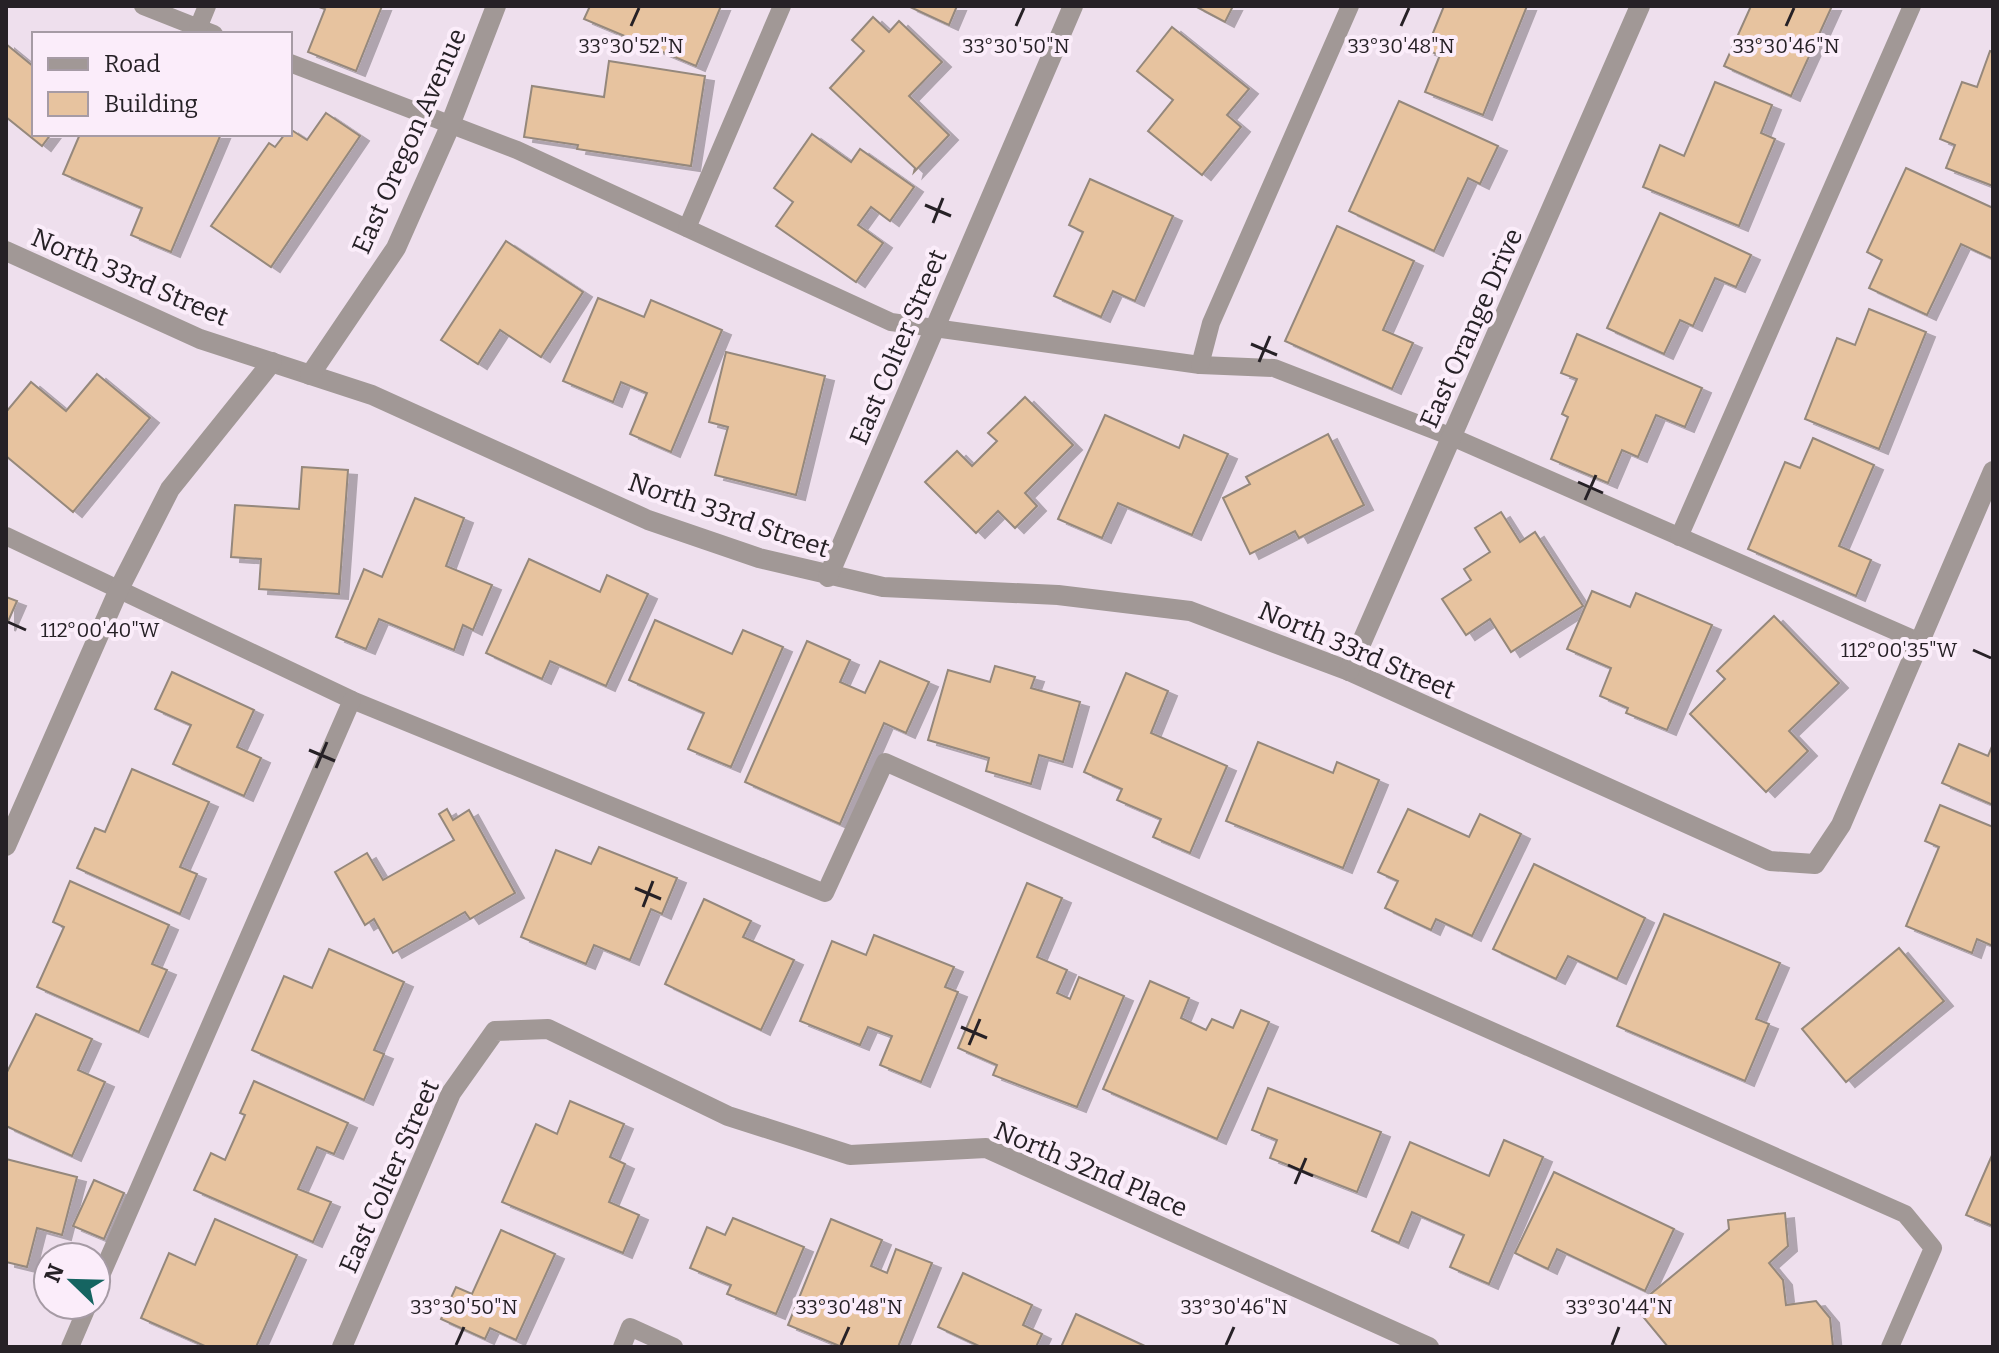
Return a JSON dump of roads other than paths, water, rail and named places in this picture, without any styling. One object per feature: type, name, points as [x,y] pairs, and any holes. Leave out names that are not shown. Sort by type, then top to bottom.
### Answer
[{"type":"street","name":"East Oregon Avenue","points":[[310,375],[396,248],[450,125],[496,6]]},
{"type":"street","name":"East Colter Street","points":[[828,577],[1073,6]]},
{"type":"street","name":"East Orange Drive","points":[[1349,671],[1640,6]]},
{"type":"street","name":"North 33rd Street","points":[[6,251],[200,339],[372,395],[648,520],[759,558],[828,577],[883,587],[1058,595],[1190,611],[1349,671],[1770,861],[1815,864],[1841,825],[1920,642]]},
{"type":"street","points":[[6,846],[120,587],[170,489],[272,362]]},
{"type":"street","points":[[1920,642],[1993,471]]},
{"type":"street","name":"North 32nd Place","points":[[495,1031],[548,1029],[728,1116],[850,1155],[986,1148],[1429,1347]]},
{"type":"street","name":"East Colter Street","points":[[342,1347],[451,1093],[495,1031]]},
{"type":"lane","points":[[143,6],[206,31],[207,6]]},
{"type":"lane","points":[[687,228],[782,6]]},
{"type":"lane","points":[[1200,365],[1211,323],[1350,6]]},
{"type":"lane","points":[[1679,537],[1912,6]]},
{"type":"lane","points":[[292,64],[517,150],[891,322],[1200,365],[1274,368],[1452,437],[1920,642]]},
{"type":"lane","points":[[6,536],[120,587],[352,700],[825,893],[885,762],[1905,1214],[1933,1248],[1890,1347]]},
{"type":"lane","points":[[112,1250],[352,700]]},
{"type":"lane","points":[[70,1347],[81,1321]]},
{"type":"lane","points":[[622,1347],[630,1327],[674,1347]]}]
